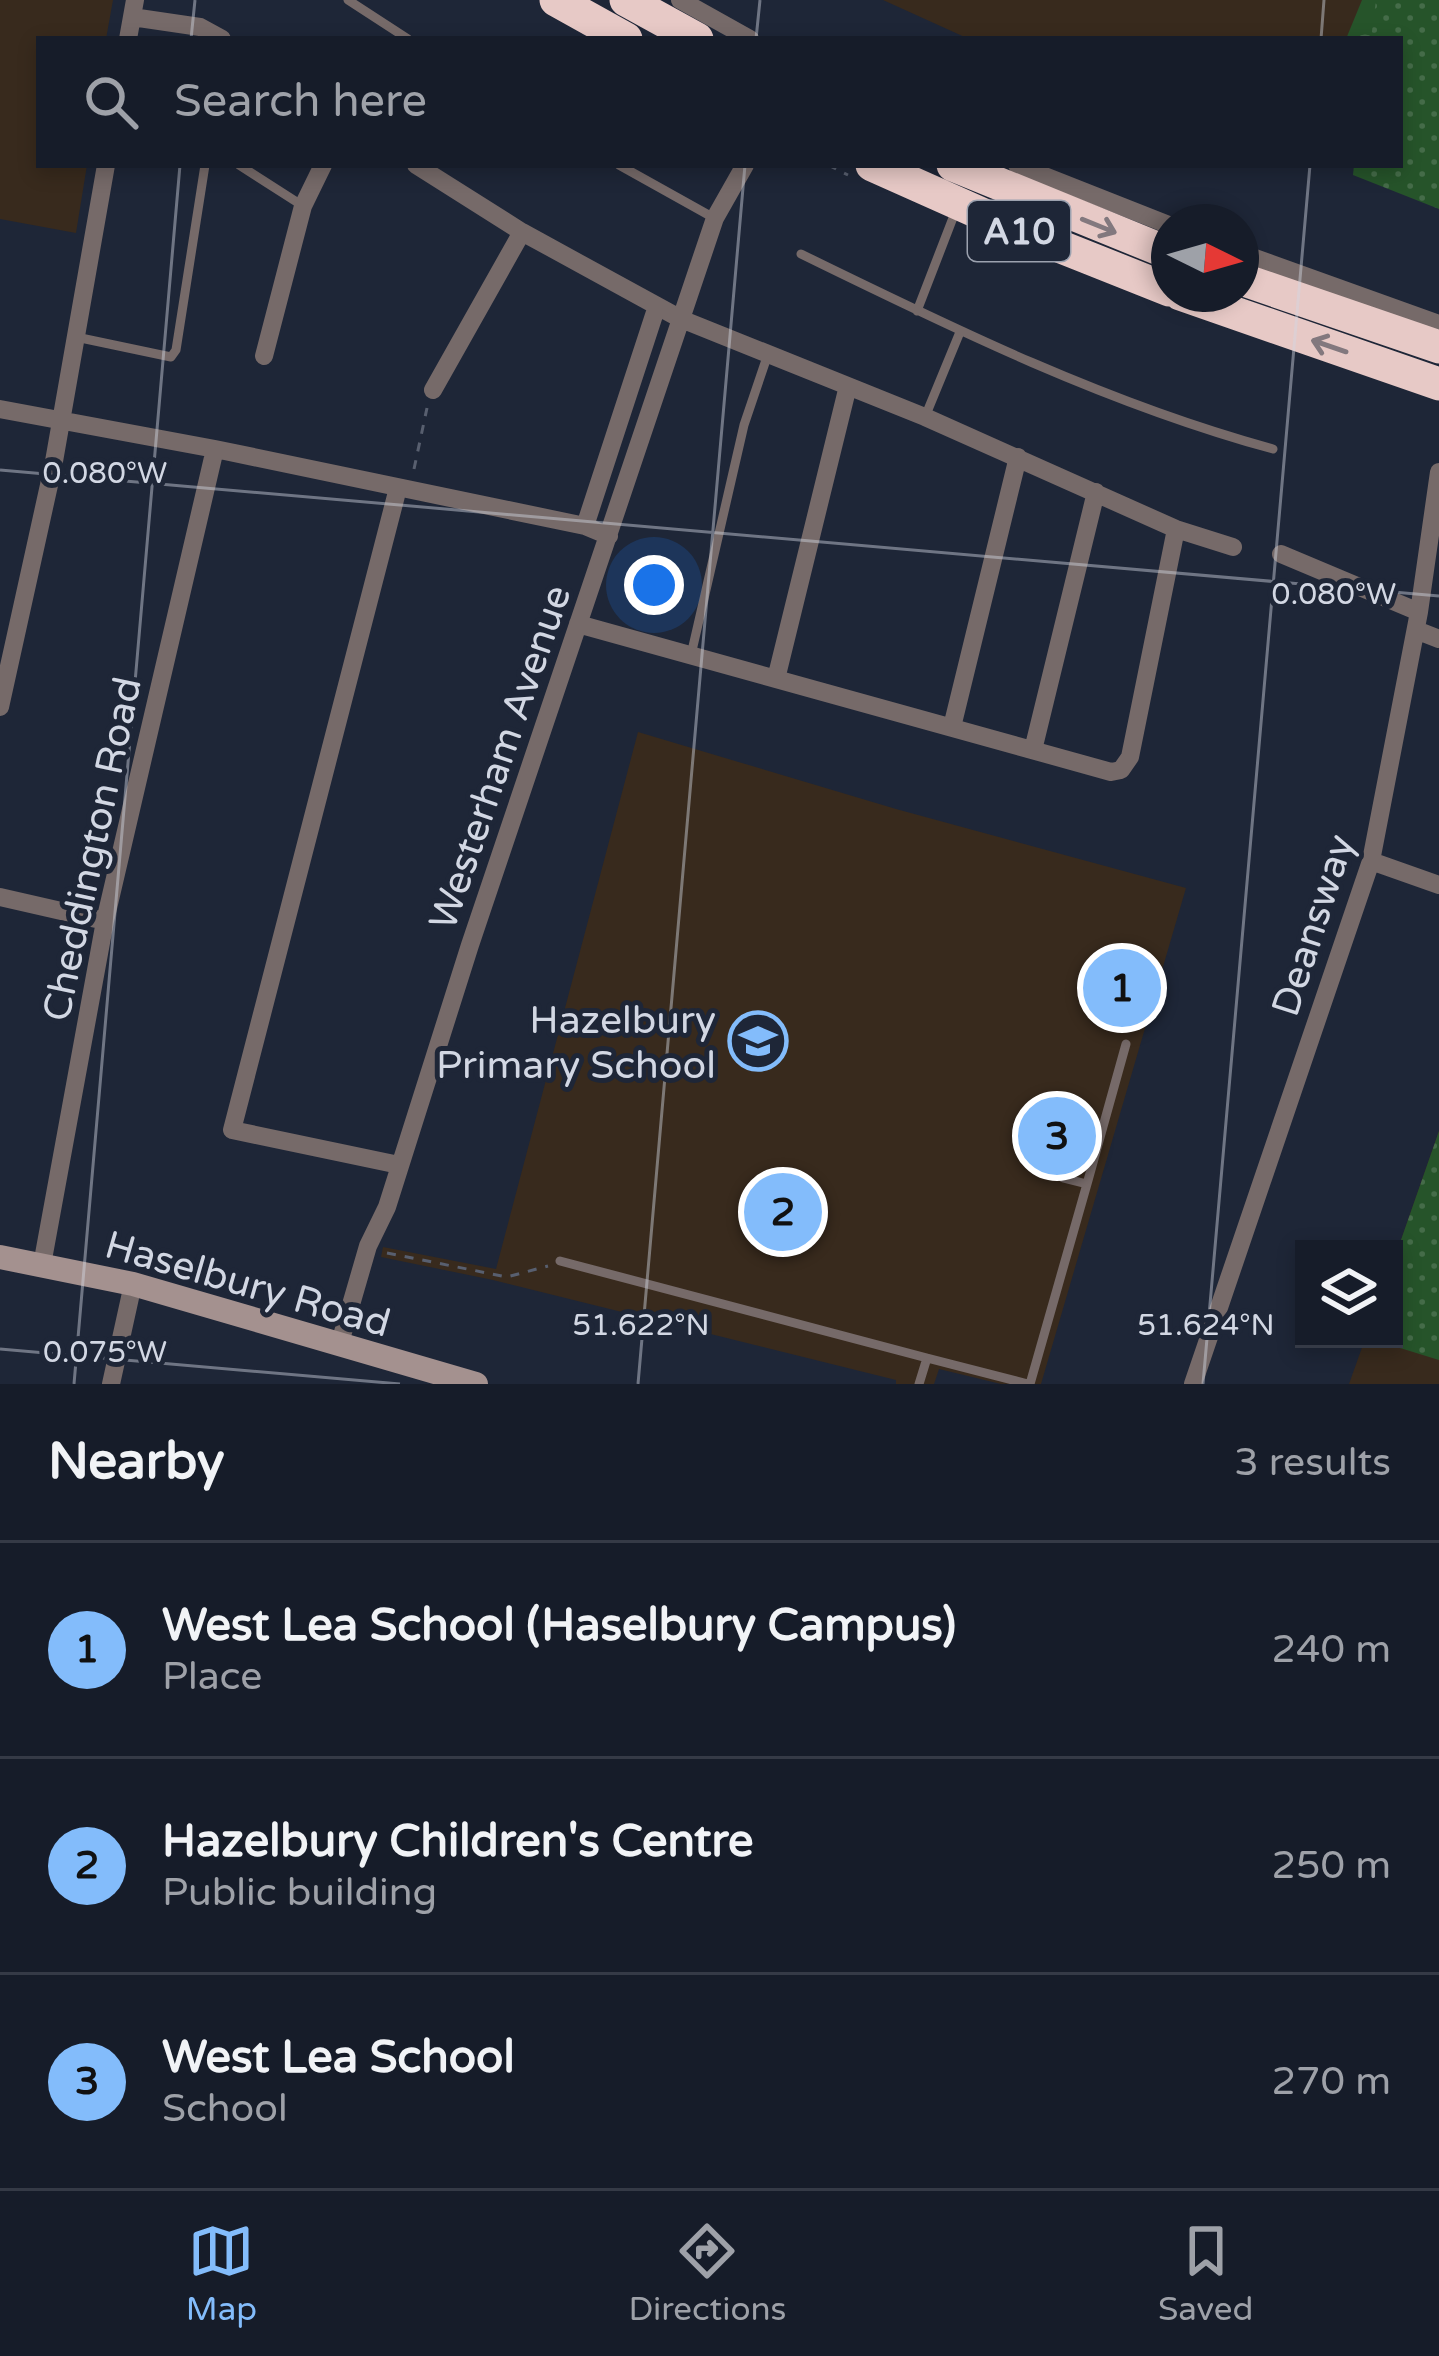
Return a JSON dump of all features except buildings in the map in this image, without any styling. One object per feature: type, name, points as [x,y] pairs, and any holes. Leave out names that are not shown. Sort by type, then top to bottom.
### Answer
[{"type":"highway","points":[[556,0],[621,36]]},
{"type":"highway","points":[[626,0],[706,30]]},
{"type":"highway","name":"A10","points":[[878,168],[1151,283]]},
{"type":"highway","name":"A10","points":[[959,168],[1151,246]]},
{"type":"highway","points":[[1259,282],[1304,290],[1439,346]]},
{"type":"highway","points":[[1232,312],[1439,384]]},
{"type":"street","points":[[680,0],[706,30],[724,0]]},
{"type":"street","points":[[133,9],[216,36]]},
{"type":"street","points":[[0,707],[60,422],[105,168]]},
{"type":"street","points":[[264,356],[303,206],[322,168]]},
{"type":"street","points":[[421,168],[523,232],[681,319],[925,417],[1176,529],[1233,547]]},
{"type":"street","name":"Westerham Avenue","points":[[339,1346],[732,168]]},
{"type":"street","name":"Westerham Avenue","points":[[727,191],[744,168]]},
{"type":"street","points":[[1025,168],[1151,218]]},
{"type":"street","points":[[433,390],[523,232]]},
{"type":"street","points":[[1259,264],[1304,290],[1439,324]]},
{"type":"street","points":[[585,526],[657,306]]},
{"type":"street","points":[[776,679],[848,386]]},
{"type":"street","points":[[0,410],[215,448],[585,526],[609,536]]},
{"type":"street","points":[[620,419],[646,429]]},
{"type":"street","name":"Cheddington Road","points":[[42,1265],[105,921],[215,448]]},
{"type":"street","points":[[952,727],[1018,457]]},
{"type":"street","name":"Deansway","points":[[1193,1384],[1371,861],[1435,527],[1439,472]]},
{"type":"street","points":[[399,1165],[232,1130],[404,489]]},
{"type":"street","points":[[1033,750],[1096,492]]},
{"type":"street","points":[[578,624],[1111,772],[1121,770],[1130,757],[1176,529]]},
{"type":"street","points":[[1281,554],[1417,621],[1439,639]]},
{"type":"street","points":[[1371,861],[1439,885]]},
{"type":"street","points":[[0,897],[105,921]]},
{"type":"street","name":"Haselbury Road","points":[[0,1257],[133,1285],[339,1346],[416,1376],[476,1384]]},
{"type":"street","points":[[111,1384],[133,1285]]},
{"type":"lane","points":[[348,0],[403,36]]},
{"type":"lane","points":[[76,337],[171,357],[176,350],[206,168]]},
{"type":"lane","points":[[244,168],[303,206]]},
{"type":"lane","points":[[624,168],[715,218]]},
{"type":"lane","points":[[917,311],[958,205]]},
{"type":"lane","points":[[801,254],[960,332],[1082,384],[1273,449]]},
{"type":"lane","points":[[925,417],[960,332]]},
{"type":"lane","points":[[691,655],[744,425],[768,354]]},
{"type":"lane","points":[[560,1261],[1029,1384],[1126,1044]]},
{"type":"lane","points":[[1063,1178],[1087,1184]]},
{"type":"lane","points":[[919,1384],[926,1358]]},
{"type":"path","points":[[404,489],[433,390]]},
{"type":"path","points":[[373,1234],[385,1237],[380,1251],[507,1277],[560,1261]]},
{"type":"shaded area","points":[[0,0],[113,0],[107,36],[36,36],[36,168],[87,168],[76,233],[0,219]]},
{"type":"shaded area","points":[[883,0],[1376,0],[1371,36],[962,36]]},
{"type":"shaded area","name":"Hazelbury Primary School","points":[[638,732],[1186,888],[1041,1384],[1001,1384],[939,1369],[934,1384],[896,1384],[896,1380],[493,1280],[381,1257],[383,1247],[496,1269]]},
{"type":"shaded area","points":[[1439,1131],[1439,1384],[1349,1384],[1362,1348],[1403,1348],[1401,1240]]},
{"type":"green space","points":[[1362,0],[1384,0],[1380,36],[1347,36]]},
{"type":"green space","points":[[1376,0],[1439,0],[1439,209],[1353,175],[1354,168],[1403,168],[1403,36],[1371,36]]},
{"type":"green space","points":[[1439,1131],[1439,1360],[1400,1348],[1401,1240]]},
{"type":"place","name":"West Lea School (Haselbury Campus)","points":[[1122,988]]},
{"type":"place","name":"Hazelbury Primary School","points":[[758,1041]]},
{"type":"place","name":"West Lea School","points":[[1057,1136]]},
{"type":"place","name":"Hazelbury Children's Centre","points":[[783,1212]]}]
